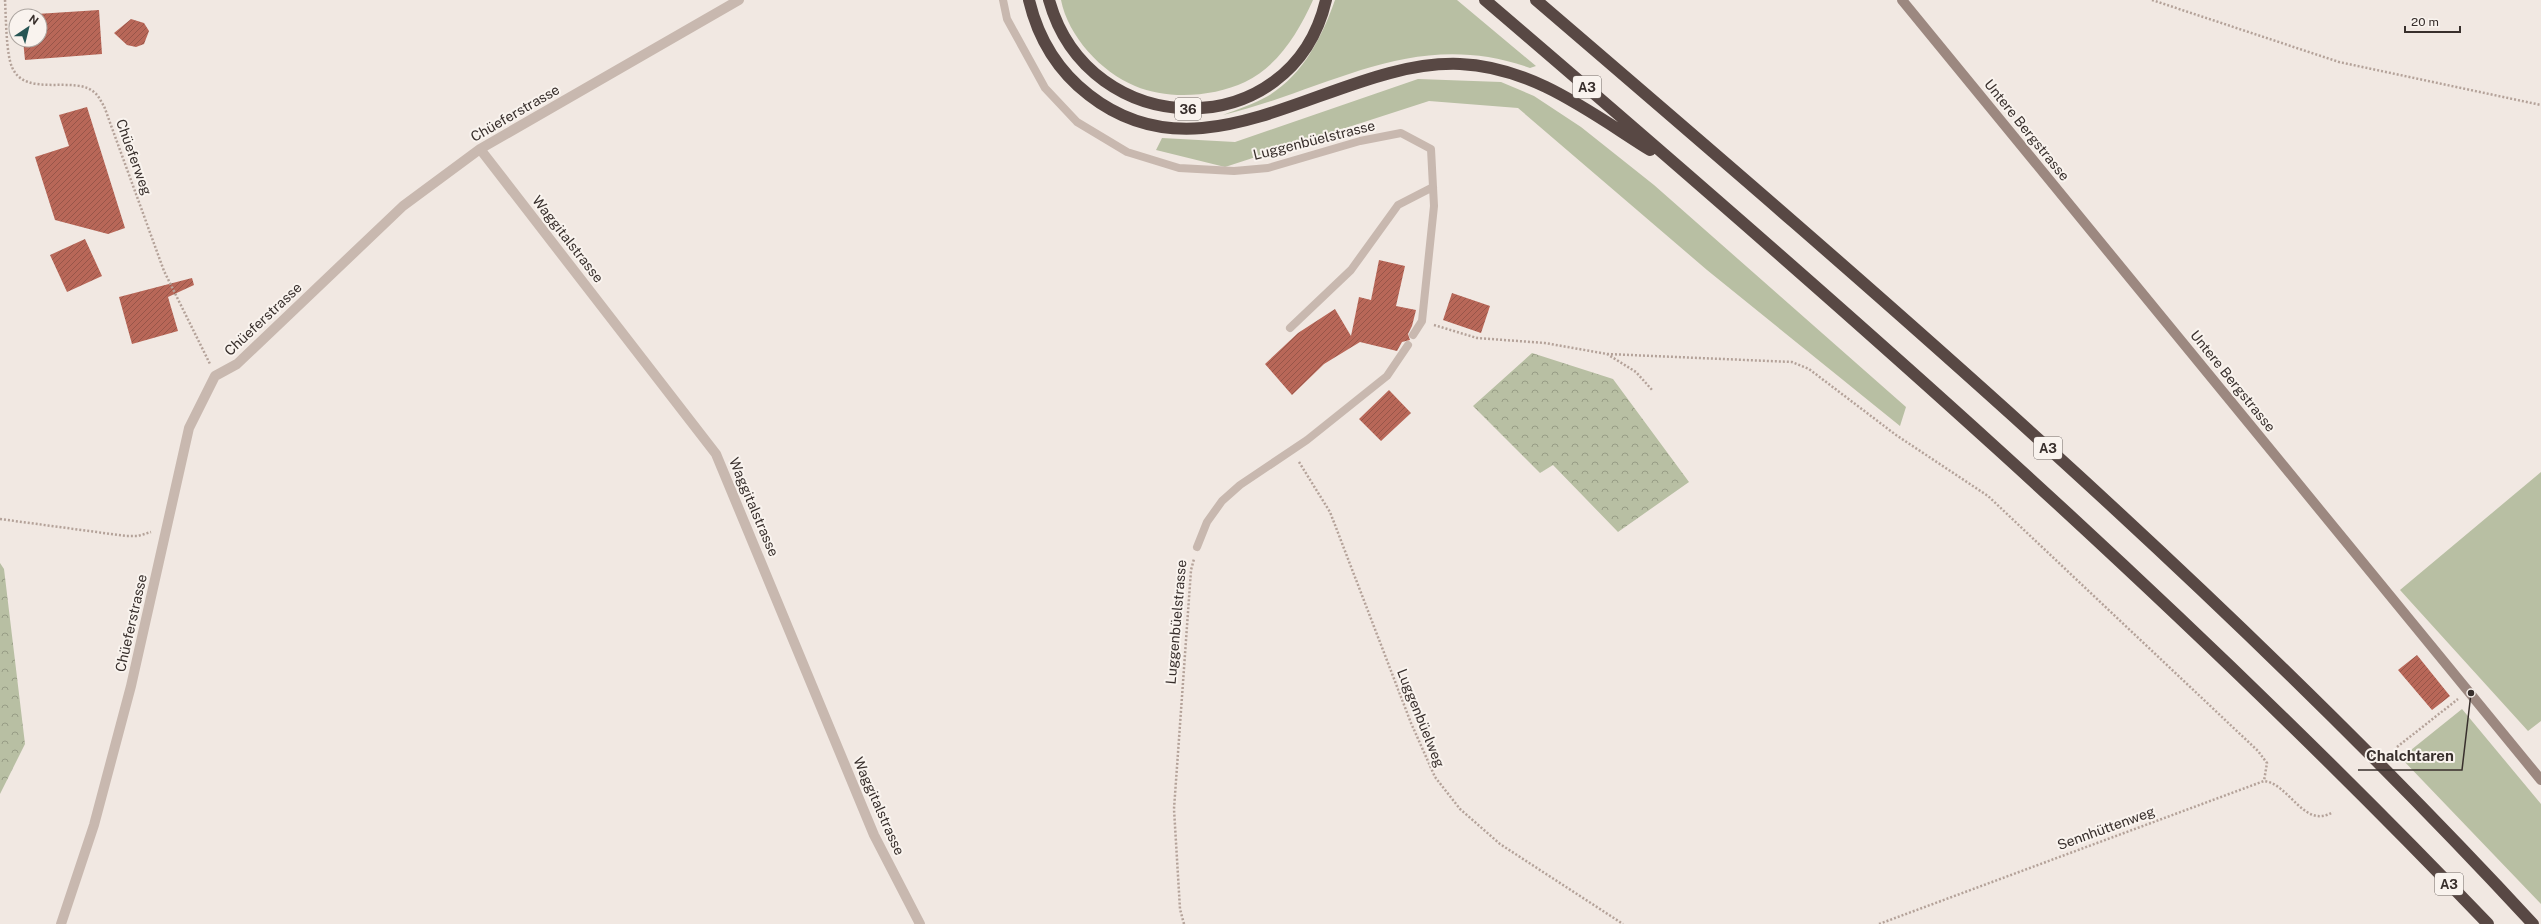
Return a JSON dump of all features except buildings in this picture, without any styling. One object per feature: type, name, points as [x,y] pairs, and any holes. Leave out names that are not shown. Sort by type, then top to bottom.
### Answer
[{"type":"highway","points":[[1029,0],[1037,27],[1049,50],[1073,81],[1103,105],[1148,123],[1182,129],[1226,125],[1261,116],[1399,70],[1434,64],[1474,65],[1513,72],[1542,84],[1575,102],[1688,175]]},
{"type":"highway","name":"36","points":[[1049,0],[1058,26],[1070,48],[1096,76],[1116,90],[1136,99],[1160,106],[1194,109],[1238,100],[1278,77],[1295,61],[1310,41],[1326,0]]},
{"type":"highway","name":"A3","points":[[1485,0],[1903,363],[2120,561],[2343,775],[2488,924]]},
{"type":"highway","name":"A3","points":[[1536,0],[1969,377],[2177,568],[2372,758],[2533,924]]},
{"type":"main road","name":"Untere Bergstrasse","points":[[1902,0],[2541,780]]},
{"type":"street","name":"Chüeferstrasse","points":[[61,924],[94,825],[131,686],[183,451],[197,409],[215,376],[237,364],[403,206],[480,149],[739,0]]},
{"type":"street","name":"Waggitalstrasse","points":[[480,149],[716,454],[874,834],[920,924]]},
{"type":"lane","name":"Luggenbüelstrasse","points":[[1003,0],[1007,19],[1044,88],[1077,122],[1127,152],[1179,168],[1234,171],[1268,168],[1360,140],[1401,133],[1431,149],[1434,206],[1422,321],[1413,335]]},
{"type":"lane","points":[[1290,328],[1351,270],[1398,205],[1433,187]]},
{"type":"lane","name":"Luggenbüelstrasse","points":[[1197,547],[1208,522],[1222,501],[1240,485],[1296,447],[1387,376],[1408,345]]},
{"type":"path","name":"Chüeferweg","points":[[5,0],[12,66],[20,78],[34,84],[81,87],[95,92],[104,106],[164,271],[215,376]]},
{"type":"path","points":[[2152,0],[2339,62],[2541,105]]},
{"type":"path","points":[[1422,321],[1477,338],[1545,343],[1607,354],[1792,362],[1809,369],[1896,434],[1988,496],[2258,751],[2267,763],[2264,782],[2276,785],[2308,813],[2316,816],[2328,815],[2333,812]]},
{"type":"path","points":[[1607,354],[1636,372],[1653,391]]},
{"type":"path","name":"Luggenbüelweg","points":[[1296,447],[1296,454],[1301,468],[1330,512],[1339,533],[1411,723],[1435,777],[1460,809],[1500,844],[1623,924]]},
{"type":"path","points":[[0,519],[126,536],[138,536],[155,530]]},
{"type":"path","name":"Luggenbüelstrasse","points":[[1184,924],[1180,909],[1174,808],[1191,570],[1197,547]]},
{"type":"path","points":[[2396,747],[2468,690]]},
{"type":"path","name":"Sennhüttenweg","points":[[1879,924],[2264,782]]},
{"type":"green space","points":[[1061,0],[1313,0],[1301,24],[1286,47],[1268,67],[1257,75],[1245,82],[1219,91],[1205,94],[1176,95],[1135,86],[1110,72],[1098,62],[1079,39],[1071,27]]},
{"type":"green space","points":[[1335,0],[1457,0],[1536,66],[1530,68],[1488,57],[1448,54],[1411,58],[1374,66],[1263,104],[1223,115],[1268,96],[1291,77],[1310,54],[1324,28]]},
{"type":"green space","points":[[1418,79],[1501,82],[1534,96],[1581,127],[1654,185],[1906,407],[1900,426],[1707,270],[1518,108],[1429,101],[1225,167],[1156,150],[1162,138],[1235,142]]},
{"type":"green space","points":[[1532,353],[1613,379],[1689,482],[1618,532],[1553,465],[1540,473],[1473,406]]},
{"type":"green space","points":[[2541,472],[2541,721],[2528,731],[2400,590]]},
{"type":"green space","points":[[0,563],[4,569],[25,744],[0,794]]},
{"type":"green space","points":[[2462,709],[2541,804],[2541,904],[2401,758]]},
{"type":"place","name":"Chalchtaren","points":[[2471,693]]}]
